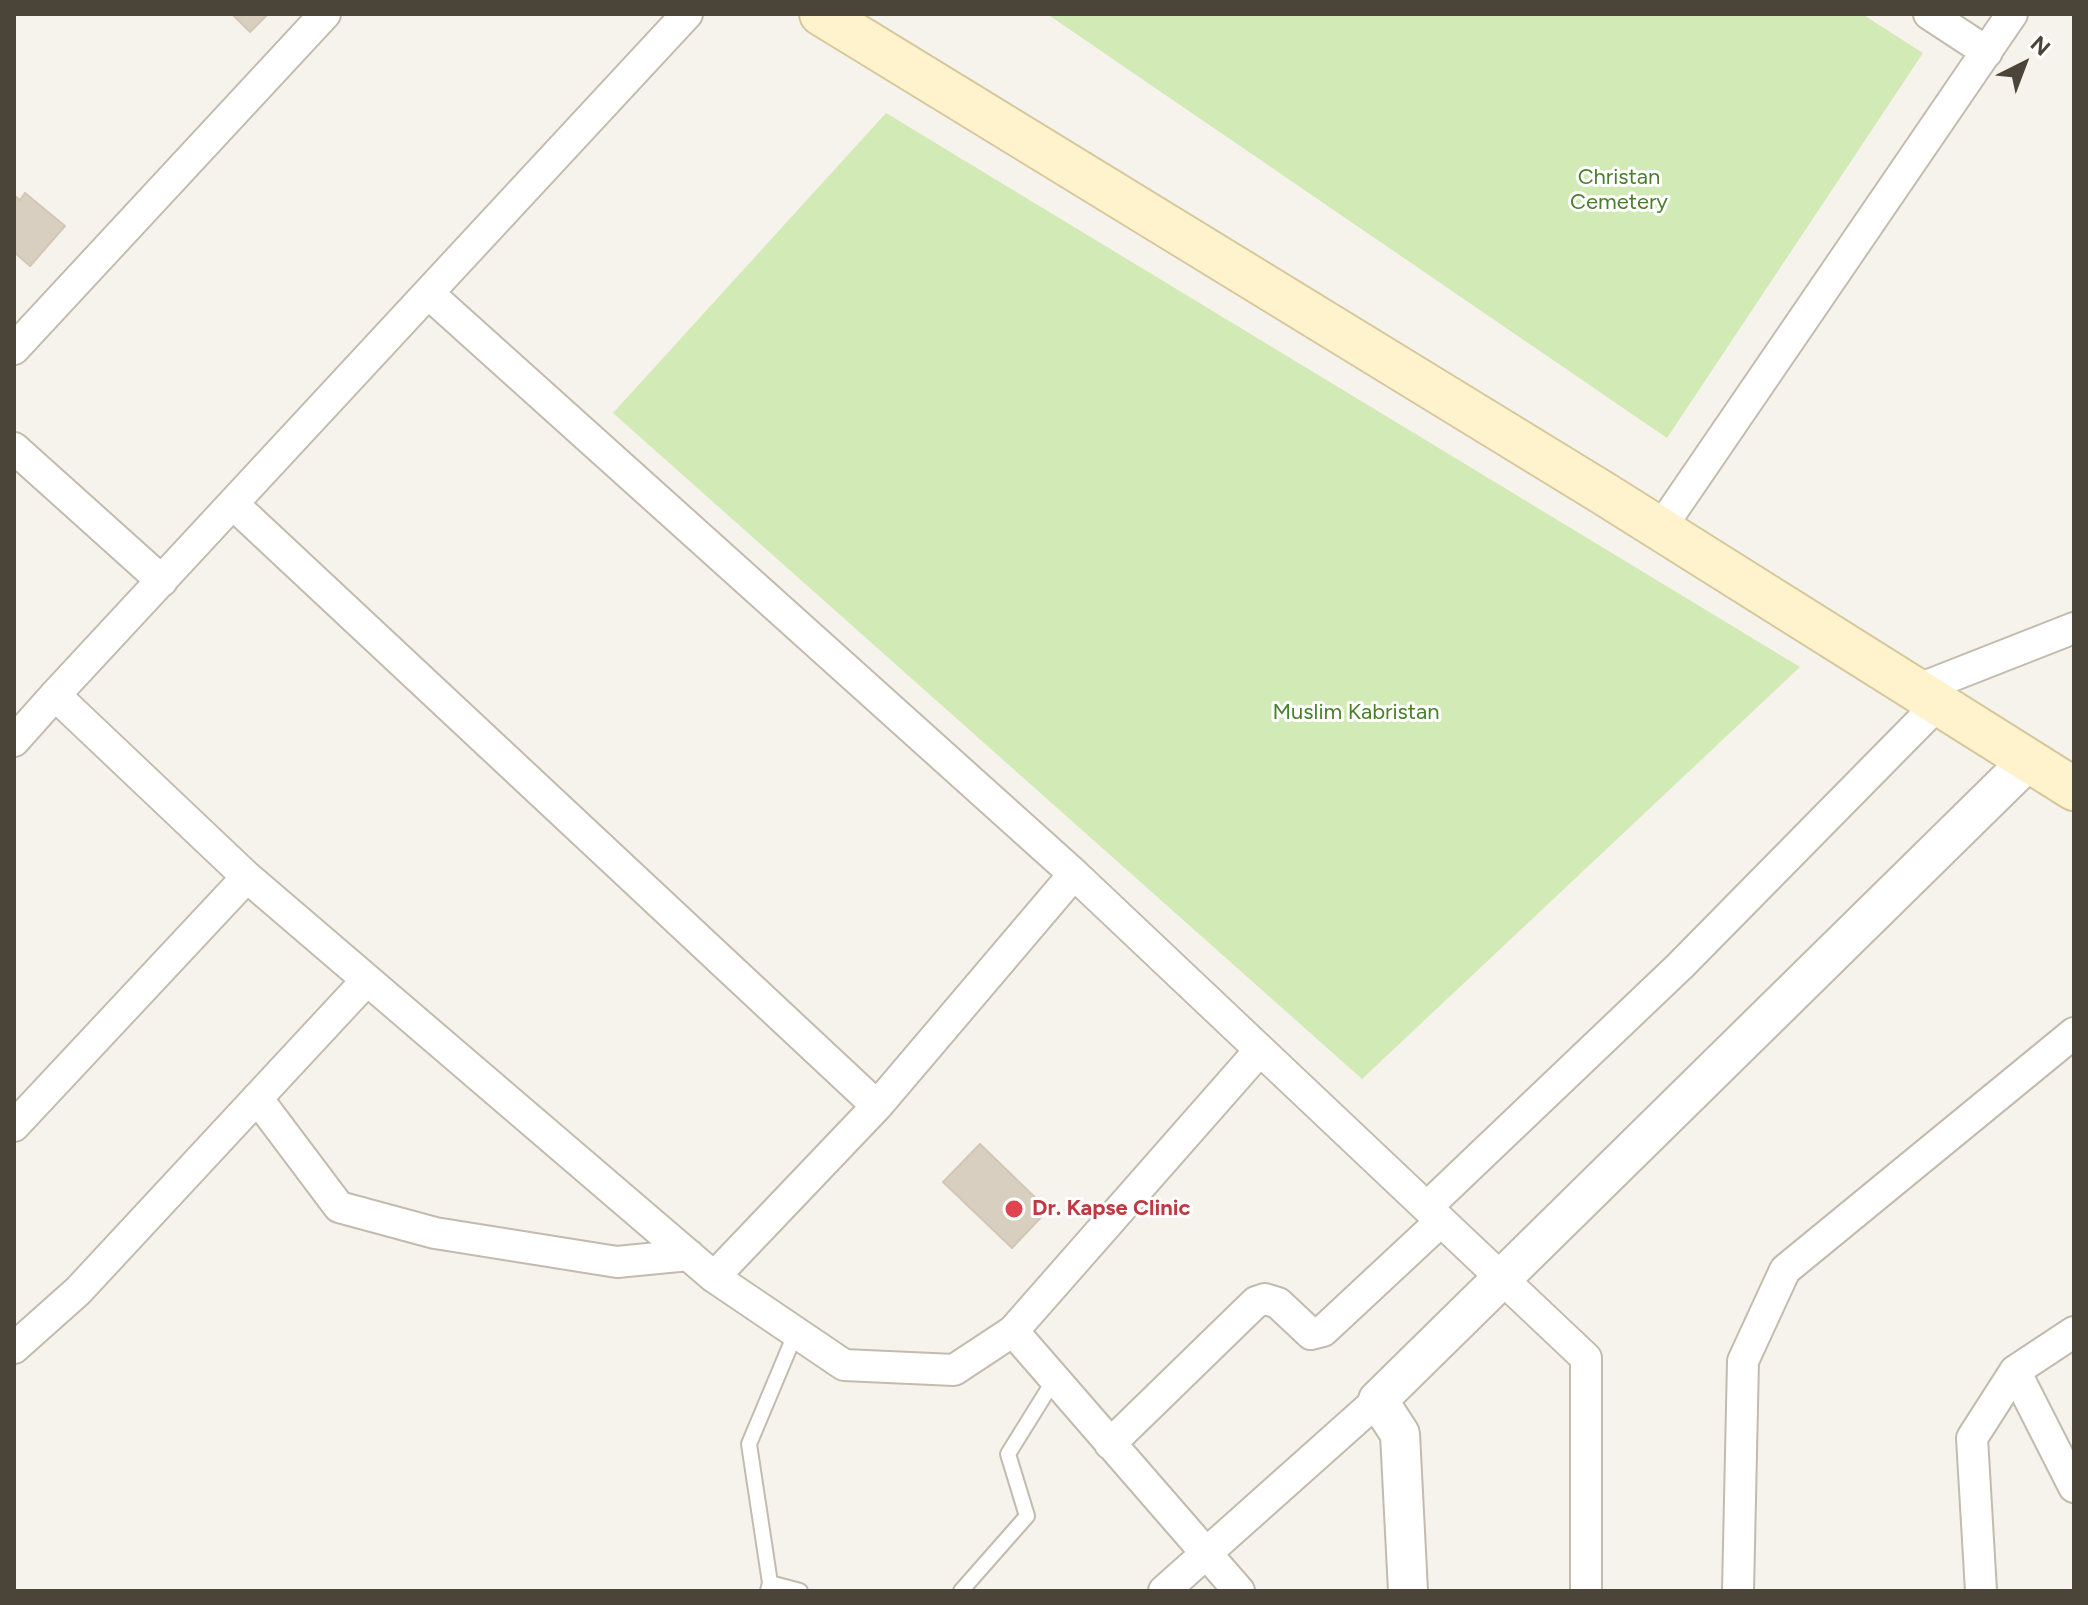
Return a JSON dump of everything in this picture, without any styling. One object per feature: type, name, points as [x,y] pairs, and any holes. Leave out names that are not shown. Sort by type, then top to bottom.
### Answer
[{"type":"main road","points":[[821,14],[1660,529],[2074,789]]},
{"type":"street","points":[[14,349],[325,14]]},
{"type":"street","points":[[14,741],[687,14]]},
{"type":"street","points":[[1929,14],[1987,52]]},
{"type":"street","points":[[1660,529],[2012,14]]},
{"type":"street","points":[[428,293],[1074,874],[1586,1358],[1586,1591]]},
{"type":"street","points":[[14,448],[162,581]]},
{"type":"street","points":[[233,504],[877,1106]]},
{"type":"street","points":[[1110,1444],[1256,1302],[1265,1299],[1278,1303],[1311,1334],[1323,1331],[1434,1214],[1680,966],[1927,697],[2074,628]]},
{"type":"street","points":[[55,695],[247,877],[714,1277],[844,1365],[954,1370],[1013,1331],[1260,1050]]},
{"type":"street","points":[[1164,1591],[1378,1400],[2028,761]]},
{"type":"street","points":[[714,1277],[877,1106],[1074,874]]},
{"type":"street","points":[[14,1126],[247,877]]},
{"type":"street","points":[[14,1348],[78,1291],[367,980]]},
{"type":"street","points":[[1738,1591],[1743,1361],[1785,1270],[2074,1033]]},
{"type":"street","points":[[257,1098],[339,1207],[435,1233],[617,1262],[689,1255]]},
{"type":"street","points":[[1013,1331],[1239,1591]]},
{"type":"street","points":[[1981,1591],[1972,1438],[2015,1371],[2074,1332]]},
{"type":"street","points":[[2015,1371],[2074,1487]]},
{"type":"street","points":[[1378,1400],[1400,1434],[1408,1591]]},
{"type":"lane","points":[[796,1332],[749,1444],[769,1587],[800,1591]]},
{"type":"lane","points":[[961,1591],[1027,1516],[1008,1454],[1054,1380]]},
{"type":"green space","name":"Christan Cemetery","points":[[1047,14],[1862,14],[1923,53],[1667,438]]},
{"type":"green space","name":"Muslim Kabristan","points":[[886,113],[1800,667],[1362,1079],[613,413]]},
{"type":"building","points":[[232,14],[268,14],[250,32]]},
{"type":"building","points":[[25,193],[65,226],[30,266],[14,252],[14,195],[20,200]]},
{"type":"building","points":[[980,1144],[1048,1210],[1012,1248],[943,1182]]},
{"type":"place","name":"Dr. Kapse Clinic","points":[[1014,1209]]}]
